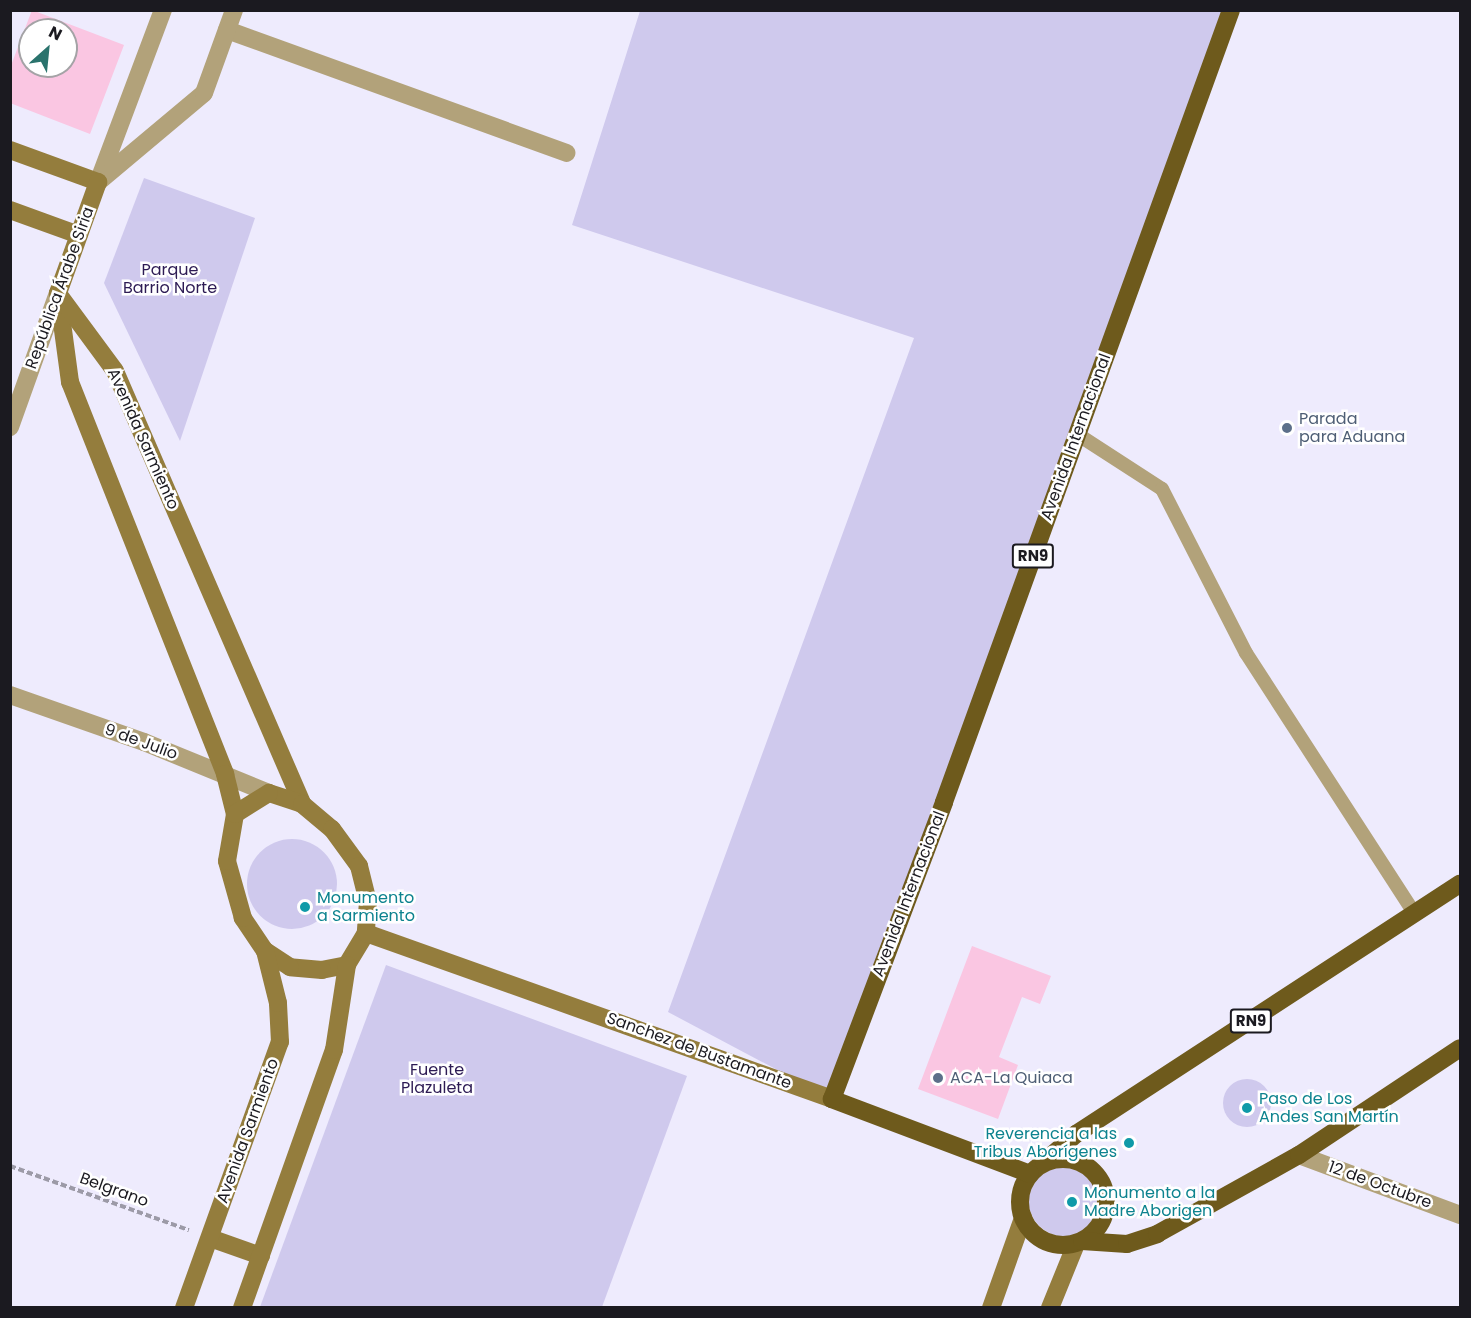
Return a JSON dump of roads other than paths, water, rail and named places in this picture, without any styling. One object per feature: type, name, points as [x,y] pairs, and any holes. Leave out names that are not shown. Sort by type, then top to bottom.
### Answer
[{"type":"highway","name":"Avenida Internacional","points":[[832,1099],[944,802],[1231,10]]},
{"type":"highway","name":"RN9","points":[[1030,1174],[1076,1134],[1461,884]]},
{"type":"highway","points":[[1030,1174],[1020,1195],[1023,1218],[1030,1229],[1050,1244],[1079,1242],[1127,1244],[1157,1234],[1299,1155],[1461,1048]]},
{"type":"highway","name":"Sanchez de Bustamante","points":[[832,1099],[1030,1174]]},
{"type":"highway","points":[[1044,1162],[1058,1158],[1071,1159],[1095,1172],[1103,1183],[1107,1196],[1107,1210],[1102,1223],[1094,1233],[1079,1242]]},
{"type":"main road","points":[[10,150],[98,182]]},
{"type":"main road","name":"República Árabe Siria","points":[[58,293],[98,182]]},
{"type":"main road","points":[[10,210],[79,235]]},
{"type":"main road","points":[[58,293],[70,382],[225,774],[235,814],[227,861],[243,918],[265,951],[290,967],[322,970],[347,965]]},
{"type":"main road","name":"Avenida Sarmiento","points":[[58,293],[115,371],[302,804]]},
{"type":"main road","points":[[235,814],[269,794],[302,804],[332,830],[359,866],[368,901],[366,933],[347,965],[334,1050],[242,1308]]},
{"type":"main road","name":"Sanchez de Bustamante","points":[[366,933],[832,1099]]},
{"type":"main road","name":"Avenida Sarmiento","points":[[184,1308],[280,1042],[278,1003],[265,951]]},
{"type":"main road","points":[[991,1308],[1023,1218]]},
{"type":"main road","points":[[210,1238],[261,1256]]},
{"type":"main road","points":[[1050,1308],[1079,1242]]},
{"type":"street","name":"República Árabe Siria","points":[[98,182],[163,10]]},
{"type":"street","points":[[98,182],[204,93],[234,10]]},
{"type":"street","points":[[227,30],[566,153]]},
{"type":"street","name":"República Árabe Siria","points":[[10,427],[58,293]]},
{"type":"street","name":"9 de Julio","points":[[10,695],[144,742],[269,794]]},
{"type":"street","name":"12 de Octubre","points":[[1299,1155],[1461,1215]]},
{"type":"lane","points":[[1077,434],[1162,489],[1246,653],[1415,914]]},
{"type":"place","name":"Parada para Aduana","points":[[1287,428]]},
{"type":"place","name":"Monumento a Sarmiento","points":[[305,907]]},
{"type":"place","name":"ACA-La Quiaca","points":[[938,1078]]},
{"type":"place","name":"Paso de Los Andes San Martín","points":[[1247,1108]]},
{"type":"place","name":"Reverencia a las Tribus Aborígenes","points":[[1129,1143]]},
{"type":"place","name":"Monumento a la Madre Aborigen","points":[[1072,1202]]},
{"type":"park label","name":"Parque Barrio Norte","points":[[170,279]]},
{"type":"park label","name":"Fuente Plazuleta","points":[[437,1079]]}]
